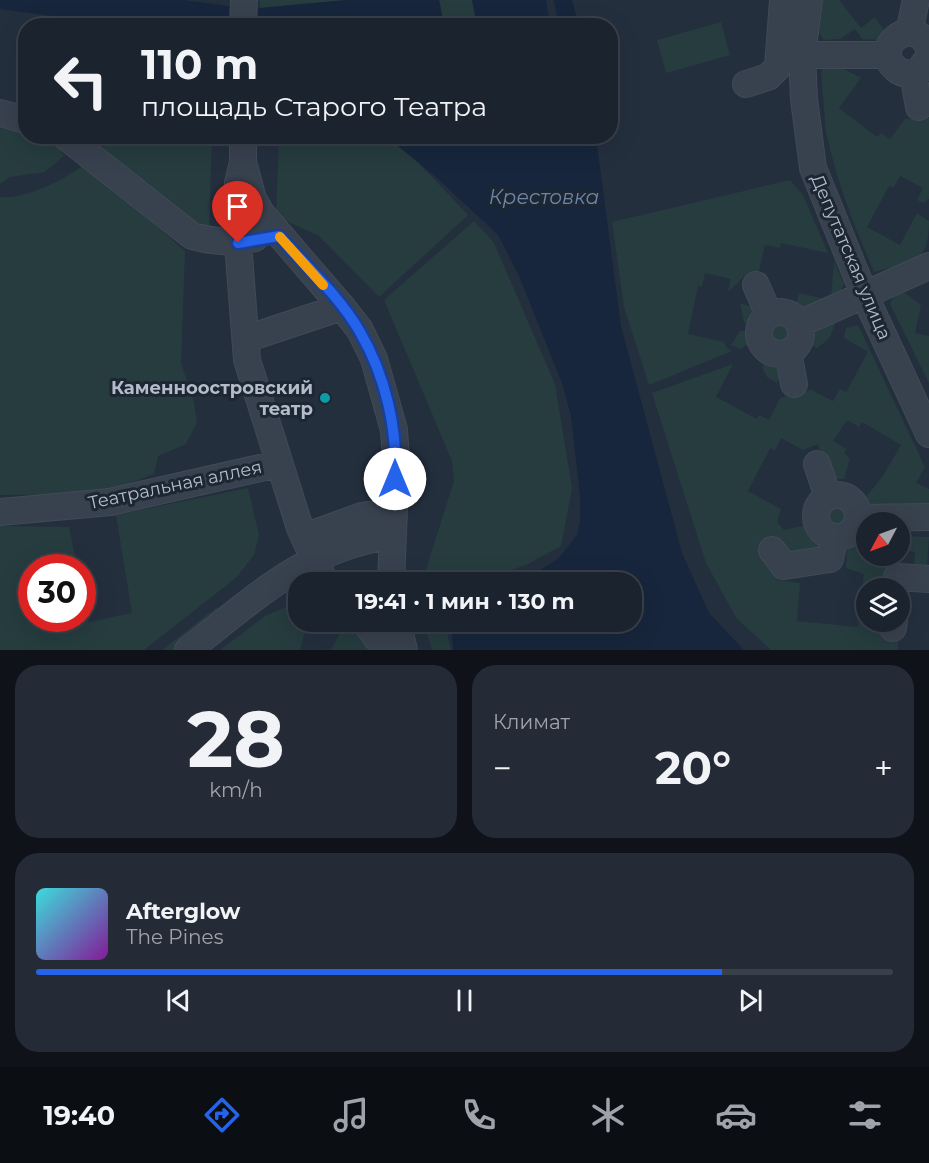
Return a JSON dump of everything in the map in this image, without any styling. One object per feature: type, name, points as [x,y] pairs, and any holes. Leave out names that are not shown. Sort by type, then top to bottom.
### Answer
[{"type":"street","points":[[746,84],[768,77],[778,67],[783,0]]},
{"type":"street","name":"Депутатская улица","points":[[809,0],[802,55],[804,99],[813,168],[864,294],[929,434]]},
{"type":"street","points":[[909,32],[916,0]]},
{"type":"street","points":[[921,65],[906,74],[894,67],[888,55],[891,42],[896,37],[909,32],[922,37],[929,48]]},
{"type":"street","points":[[802,55],[888,55]]},
{"type":"street","points":[[919,107],[921,65]]},
{"type":"street","points":[[0,113],[18,118]]},
{"type":"street","points":[[75,144],[192,236],[215,242],[238,243],[279,236]]},
{"type":"street","points":[[243,149],[237,183],[238,243],[247,360],[278,464],[308,548],[320,572]]},
{"type":"street","points":[[243,149],[252,199],[279,236],[360,330],[374,360],[394,430],[396,459],[392,572]]},
{"type":"street","points":[[799,324],[929,266]]},
{"type":"street","points":[[756,285],[769,315]]},
{"type":"street","points":[[246,339],[342,307]]},
{"type":"street","points":[[776,312],[789,314],[799,324],[800,337],[794,349],[774,353],[760,339],[760,325],[769,315],[776,312]]},
{"type":"street","points":[[788,352],[794,384]]},
{"type":"street","name":"Театральная аллея","points":[[0,512],[111,502],[278,464]]},
{"type":"street","points":[[817,464],[828,497]]},
{"type":"street","points":[[835,537],[823,531],[817,520],[818,507],[828,497],[842,495],[854,504],[856,512]]},
{"type":"street","points":[[910,517],[929,517]]},
{"type":"street","points":[[835,537],[853,529],[856,522]]},
{"type":"street","points":[[188,650],[279,579],[308,548],[347,545],[394,523]]},
{"type":"street","points":[[772,550],[784,566],[830,560],[835,537]]},
{"type":"street","points":[[901,574],[929,579]]},
{"type":"street","points":[[372,632],[386,650]]},
{"type":"street","points":[[400,632],[404,650]]},
{"type":"green space","points":[[260,0],[347,0],[260,8]]},
{"type":"green space","points":[[439,0],[472,0],[476,18],[443,18]]},
{"type":"green space","points":[[823,0],[839,0],[861,28],[875,17],[885,32],[878,40],[862,39],[855,29],[840,39],[824,40],[819,33]]},
{"type":"green space","points":[[721,22],[730,55],[666,73],[657,40]]},
{"type":"green space","points":[[840,67],[861,78],[839,108],[877,137],[881,133],[890,139],[905,119],[929,118],[929,199],[923,203],[917,200],[923,188],[900,176],[894,187],[889,186],[867,227],[900,245],[917,213],[929,221],[926,246],[922,254],[908,263],[874,272],[852,219],[826,133],[821,72],[822,68]]},
{"type":"green space","points":[[0,128],[18,131],[18,144],[57,144],[64,156],[45,172],[10,177],[0,184]]},
{"type":"green space","points":[[105,144],[212,144],[209,230],[158,201],[100,153]]},
{"type":"green space","points":[[279,144],[395,144],[414,158],[468,215],[379,297],[319,236],[276,216]]},
{"type":"green space","points":[[85,164],[185,251],[181,363],[194,402],[197,423],[186,444],[158,456],[154,474],[102,494],[0,495],[0,197],[32,192],[67,176]]},
{"type":"green space","points":[[790,180],[803,195],[828,253],[781,243],[780,248],[765,245],[759,271],[746,275],[728,292],[731,279],[705,273],[702,287],[698,286],[688,334],[724,342],[726,347],[732,351],[649,385],[624,307],[612,222]]},
{"type":"green space","points":[[474,221],[494,243],[555,384],[572,488],[561,546],[528,564],[506,572],[425,572],[454,481],[452,461],[384,300]]},
{"type":"green space","points":[[834,262],[844,284],[840,293],[831,298]]},
{"type":"green space","points":[[904,292],[921,305],[915,333],[929,336],[929,383],[890,304],[893,297]]},
{"type":"green space","points":[[799,293],[825,299],[803,311],[795,308]]},
{"type":"green space","points":[[740,303],[755,308],[757,314],[750,325],[744,323]]},
{"type":"green space","points":[[780,321],[789,324],[792,333],[789,342],[780,345],[771,342],[768,333],[771,324]]},
{"type":"green space","points":[[836,322],[829,339],[817,348],[809,344],[810,335]]},
{"type":"green space","points":[[858,325],[925,467],[916,483],[929,489],[929,513],[868,507],[866,497],[883,476],[901,445],[862,422],[859,427],[847,420],[833,441],[846,449],[844,453],[850,458],[844,479],[830,479],[818,444],[803,450],[781,438],[775,450],[770,448],[748,491],[781,509],[777,522],[784,530],[806,525],[812,538],[823,546],[816,555],[790,556],[778,538],[758,550],[778,580],[800,583],[797,621],[856,627],[856,632],[885,632],[885,639],[898,641],[898,650],[771,650],[737,619],[706,563],[652,393],[733,364],[716,397],[757,419],[759,415],[769,420],[780,398],[811,390],[833,401],[840,389],[846,392],[868,352],[844,338],[846,328]]},
{"type":"green space","points":[[740,331],[750,331],[750,343],[740,349],[731,345]]},
{"type":"green space","points":[[766,360],[778,363],[781,373],[777,383],[767,377],[762,367]]},
{"type":"green space","points":[[248,488],[259,535],[254,555],[237,577],[144,650],[0,650],[0,526],[69,527],[74,554],[18,554],[18,632],[96,632],[96,621],[132,613],[116,515]]},
{"type":"green space","points":[[837,503],[846,506],[849,515],[846,524],[837,527],[828,524],[825,515],[828,506]]},
{"type":"green space","points":[[910,536],[929,537],[927,566],[914,565],[915,552],[910,551]]},
{"type":"green space","points":[[856,539],[856,566],[889,566],[888,578],[864,578],[864,574],[846,568],[847,545]]},
{"type":"green space","points":[[217,607],[220,615],[175,650],[162,650]]},
{"type":"green space","points":[[288,607],[288,632],[305,632],[300,650],[220,650],[265,616]]},
{"type":"green space","points":[[340,632],[354,632],[371,650],[331,650]]},
{"type":"green space","points":[[426,632],[447,632],[451,650],[432,650]]},
{"type":"water","points":[[0,0],[184,0],[260,8],[347,0],[439,0],[443,18],[66,18],[0,9]]},
{"type":"water","points":[[472,0],[572,0],[577,18],[476,18]]},
{"type":"water","name":"Крестовка","points":[[396,144],[597,144],[621,326],[682,553],[709,613],[744,650],[453,650],[452,632],[642,632],[642,572],[537,572],[558,559],[577,535],[580,521],[580,496],[571,416],[563,386],[519,276],[498,235],[437,178]]},
{"type":"pier","points":[[546,0],[554,0],[557,18],[549,18]]},
{"type":"slow traffic","points":[[280,237],[323,285]]},
{"type":"place","name":"Каменноостровский театр","points":[[325,398]]},
{"type":"route","points":[[238,243],[279,236],[360,330],[374,360],[394,430],[395,479]]}]
